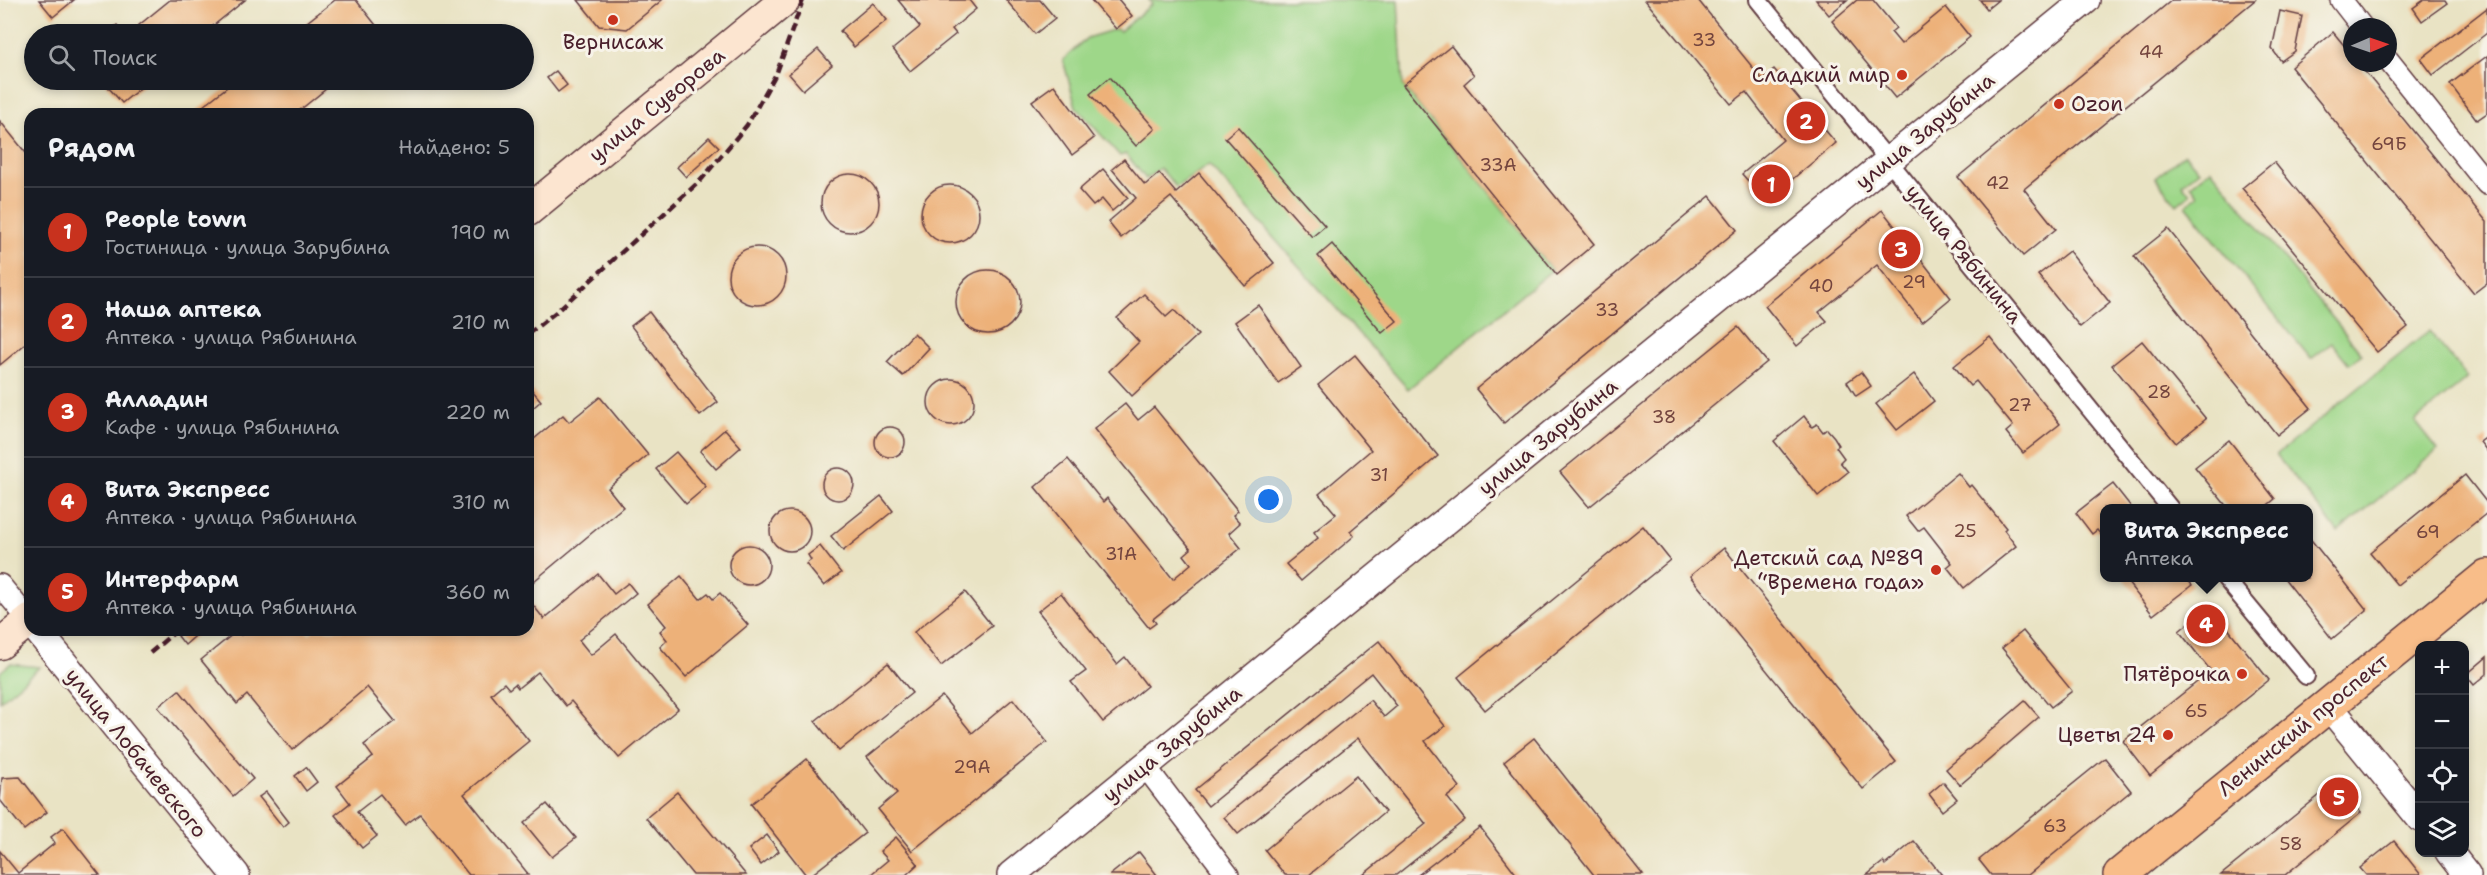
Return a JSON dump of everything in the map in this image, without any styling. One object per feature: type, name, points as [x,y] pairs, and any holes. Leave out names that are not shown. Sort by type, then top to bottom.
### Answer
[{"type":"main road","name":"улица Суворова","points":[[534,206],[785,0]]},
{"type":"main road","name":"Ленинский проспект","points":[[2120,875],[2487,576]]},
{"type":"main road","points":[[0,644],[24,628]]},
{"type":"street","name":"улица Рябинина","points":[[1758,0],[2167,504]]},
{"type":"street","name":"улица Зарубина","points":[[1011,875],[2086,0]]},
{"type":"street","points":[[2341,0],[2355,18]]},
{"type":"street","points":[[2397,71],[2487,184]]},
{"type":"street","points":[[2228,582],[2306,676]]},
{"type":"street","name":"улица Лобачевского","points":[[0,585],[24,614]]},
{"type":"street","name":"улица Лобачевского","points":[[42,636],[236,875]]},
{"type":"street","points":[[2328,705],[2415,812]]},
{"type":"street","points":[[1145,766],[1228,875]]},
{"type":"street","points":[[2453,857],[2468,875]]},
{"type":"green space","points":[[1149,0],[1398,0],[1403,86],[1552,270],[1408,389],[1209,165],[1176,187],[1160,168],[1146,179],[1126,154],[1120,156],[1076,107],[1063,60],[1087,38],[1116,29],[1120,31],[1152,4]]},
{"type":"green space","points":[[2185,154],[2199,171],[2182,184],[2190,194],[2177,205],[2155,178]]},
{"type":"green space","points":[[2211,169],[2362,354],[2349,364],[2332,343],[2311,359],[2186,205],[2198,195],[2191,185]]},
{"type":"green space","points":[[2429,331],[2468,378],[2415,421],[2438,450],[2338,532],[2276,455]]},
{"type":"green space","points":[[10,664],[40,667],[0,701],[0,672]]},
{"type":"building","points":[[39,0],[74,0],[53,17]]},
{"type":"building","points":[[170,0],[245,0],[215,24],[140,24]]},
{"type":"building","points":[[335,0],[356,0],[375,24],[305,24]]},
{"type":"building","points":[[578,0],[662,0],[627,29],[599,26]]},
{"type":"building","points":[[898,0],[969,0],[976,9],[952,29],[956,34],[910,71],[893,49],[920,27]]},
{"type":"building","points":[[1006,0],[1040,0],[1055,18],[1035,34]]},
{"type":"building","points":[[1091,0],[1119,0],[1132,16],[1116,29]]},
{"type":"building","points":[[1645,0],[1698,0],[1762,79],[1774,69],[1836,143],[1766,201],[1742,174],[1783,140],[1746,92],[1731,104]]},
{"type":"building","points":[[1816,0],[1847,0],[1829,15]]},
{"type":"building","points":[[1857,0],[1873,0],[1896,28],[1891,32],[1901,44],[1946,7],[1970,37],[1895,98],[1832,21]]},
{"type":"building","points":[[1980,0],[1998,0],[1987,9]]},
{"type":"building","points":[[2172,0],[2255,0],[2024,189],[2056,229],[2023,256],[1958,177]]},
{"type":"building","points":[[2424,0],[2445,0],[2447,3],[2422,21],[2413,8]]},
{"type":"building","points":[[873,3],[887,20],[854,47],[840,31]]},
{"type":"building","points":[[2487,8],[2487,33],[2433,75],[2421,59]]},
{"type":"building","points":[[2280,11],[2302,16],[2295,51],[2281,61],[2272,49]]},
{"type":"building","points":[[2333,32],[2343,44],[2343,72],[2365,72],[2487,222],[2487,283],[2474,293],[2291,67]]},
{"type":"building","points":[[1451,46],[1474,75],[1464,84],[1594,244],[1557,275],[1403,85]]},
{"type":"building","points":[[818,49],[832,65],[803,90],[789,74]]},
{"type":"building","points":[[2487,56],[2487,113],[2477,120],[2450,84]]},
{"type":"building","points":[[556,71],[567,85],[558,92],[547,78]]},
{"type":"building","points":[[1110,77],[1155,129],[1136,146],[1090,94]]},
{"type":"building","points":[[1054,85],[1094,138],[1072,155],[1032,101]]},
{"type":"building","points":[[111,90],[138,90],[122,103]]},
{"type":"building","points":[[223,90],[325,90],[302,108],[201,108]]},
{"type":"building","points":[[0,121],[24,151],[24,345],[0,365]]},
{"type":"building","points":[[1238,127],[1325,226],[1312,237],[1225,138]]},
{"type":"building","points":[[709,137],[719,147],[686,177],[677,167]]},
{"type":"building","points":[[1124,159],[1145,185],[1159,173],[1176,193],[1199,173],[1274,263],[1245,286],[1171,197],[1121,238],[1108,222],[1136,198],[1112,169]]},
{"type":"building","points":[[2274,162],[2408,327],[2377,352],[2242,188]]},
{"type":"building","points":[[1103,169],[1128,198],[1112,211],[1102,199],[1093,206],[1079,190]]},
{"type":"building","points":[[844,174],[856,174],[871,182],[879,197],[879,209],[871,224],[856,232],[844,232],[829,224],[821,209],[821,197],[829,182]]},
{"type":"building","points":[[944,185],[956,185],[971,193],[979,208],[979,220],[971,235],[956,243],[944,243],[929,235],[921,220],[921,208],[929,193]]},
{"type":"building","points":[[1710,196],[1737,230],[1504,423],[1476,389]]},
{"type":"building","points":[[1882,210],[1951,298],[1922,322],[1877,265],[1819,312],[1827,321],[1797,346],[1765,306]]},
{"type":"building","points":[[2168,229],[2311,408],[2277,435],[2134,256]]},
{"type":"building","points":[[1332,244],[1397,321],[1382,333],[1318,256]]},
{"type":"building","points":[[751,247],[763,247],[778,255],[786,270],[786,282],[778,297],[763,305],[751,305],[736,297],[728,282],[728,270],[736,255]]},
{"type":"building","points":[[2069,251],[2110,303],[2080,327],[2038,275]]},
{"type":"building","points":[[982,270],[994,270],[1011,279],[1018,290],[1020,302],[1018,314],[1011,325],[994,334],[982,334],[970,329],[961,320],[956,308],[956,296],[961,284],[970,275]]},
{"type":"building","points":[[1144,294],[1166,317],[1174,310],[1198,335],[1132,396],[1109,371],[1139,342],[1117,318]]},
{"type":"building","points":[[1258,305],[1301,367],[1278,383],[1235,322]]},
{"type":"building","points":[[649,312],[718,402],[700,416],[631,326]]},
{"type":"building","points":[[1738,327],[1767,362],[1589,507],[1560,472]]},
{"type":"building","points":[[914,333],[929,348],[903,376],[887,362]]},
{"type":"building","points":[[1990,337],[2060,424],[2023,453],[2006,432],[2013,426],[1976,381],[1970,386],[1954,366]]},
{"type":"building","points":[[2142,341],[2206,419],[2176,443],[2112,365]]},
{"type":"building","points":[[1355,355],[1438,456],[1350,531],[1354,536],[1301,581],[1286,564],[1318,538],[1314,532],[1336,514],[1319,494],[1371,450],[1318,385]]},
{"type":"building","points":[[1861,372],[1871,386],[1856,396],[1847,382]]},
{"type":"building","points":[[1914,374],[1934,401],[1897,430],[1876,404]]},
{"type":"building","points":[[951,379],[967,386],[974,402],[967,418],[951,425],[935,418],[928,402],[935,386]]},
{"type":"building","points":[[534,392],[541,401],[534,407]]},
{"type":"building","points":[[600,397],[648,455],[608,488],[623,507],[534,581],[534,439],[563,415],[569,422]]},
{"type":"building","points":[[1125,404],[1138,420],[1154,407],[1238,511],[1233,515],[1240,523],[1229,533],[1241,548],[1153,619],[1156,623],[1149,628],[1035,487],[1068,459],[1103,502],[1107,498],[1173,579],[1191,564],[1184,555],[1191,549],[1094,429]]},
{"type":"building","points":[[1804,416],[1812,427],[1817,424],[1823,432],[1827,429],[1834,437],[1839,445],[1836,447],[1844,458],[1840,462],[1848,472],[1818,496],[1774,441]]},
{"type":"building","points":[[890,427],[901,431],[905,442],[901,453],[890,457],[879,453],[875,442],[879,431]]},
{"type":"building","points":[[725,429],[741,447],[716,469],[700,451]]},
{"type":"building","points":[[2487,437],[2487,451],[2480,442]]},
{"type":"building","points":[[2229,440],[2275,499],[2269,504],[2225,504],[2195,467]]},
{"type":"building","points":[[676,452],[706,487],[686,504],[656,469]]},
{"type":"building","points":[[838,468],[849,473],[854,484],[849,495],[838,500],[827,495],[822,484],[827,473]]},
{"type":"building","points":[[1958,473],[1969,487],[1971,485],[2006,528],[2004,530],[2016,546],[1964,588],[1947,567],[1952,563],[1924,527],[1918,531],[1906,516]]},
{"type":"building","points":[[2465,475],[2487,503],[2487,513],[2397,585],[2370,552]]},
{"type":"building","points":[[2113,484],[2129,504],[2100,504],[2100,533],[2097,530],[2092,534],[2076,513]]},
{"type":"building","points":[[881,496],[893,511],[843,551],[831,536]]},
{"type":"building","points":[[790,511],[804,517],[810,531],[804,545],[790,551],[776,545],[770,531],[776,517]]},
{"type":"building","points":[[1643,526],[1670,560],[1485,710],[1458,677]]},
{"type":"building","points":[[2313,542],[2367,610],[2332,639],[2287,582],[2313,582]]},
{"type":"building","points":[[749,545],[763,551],[769,565],[763,579],[749,585],[735,579],[729,565],[735,551]]},
{"type":"building","points":[[820,546],[841,573],[824,586],[806,564],[811,560],[808,555]]},
{"type":"building","points":[[1724,548],[1896,762],[1863,789],[1690,576]]},
{"type":"building","points":[[598,574],[614,594],[628,583],[636,593],[579,640],[591,655],[616,634],[678,709],[619,758],[571,701],[566,706],[538,672],[518,688],[515,684],[509,689],[504,683],[491,694],[529,741],[464,794],[529,875],[469,875],[420,814],[405,825],[380,794],[357,812],[377,836],[362,848],[335,815],[350,803],[337,786],[373,757],[364,745],[395,721],[367,687],[292,750],[247,695],[237,704],[201,660],[231,636],[534,636],[534,606],[544,619]]},
{"type":"building","points":[[681,576],[700,599],[708,593],[713,599],[720,593],[748,625],[686,677],[660,647],[667,640],[660,631],[666,626],[648,604]]},
{"type":"building","points":[[2127,582],[2189,582],[2192,585],[2153,615]]},
{"type":"building","points":[[965,592],[992,626],[941,666],[914,632]]},
{"type":"building","points":[[1061,593],[1117,664],[1125,657],[1147,686],[1103,722],[1071,682],[1086,671],[1038,611]]},
{"type":"building","points":[[2210,606],[2269,680],[2150,776],[2123,741],[2211,671],[2179,631]]},
{"type":"building","points":[[2023,631],[2072,691],[2051,707],[2002,648]]},
{"type":"building","points":[[178,636],[195,636],[185,645]]},
{"type":"building","points":[[1379,641],[1445,726],[1425,741],[1460,787],[1447,797],[1465,820],[1396,875],[1363,875],[1426,824],[1358,738],[1238,834],[1224,817],[1370,700],[1384,717],[1397,706],[1371,673],[1208,806],[1195,790]]},
{"type":"building","points":[[2487,657],[2487,674],[2474,685],[2469,679],[2469,672]]},
{"type":"building","points":[[888,663],[912,693],[839,751],[815,721]]},
{"type":"building","points":[[179,690],[253,779],[233,796],[158,707]]},
{"type":"building","points":[[942,696],[972,733],[1013,699],[1047,742],[912,851],[878,809],[897,793],[867,757]]},
{"type":"building","points":[[2025,701],[2039,717],[1960,785],[1946,769]]},
{"type":"building","points":[[1534,738],[1643,875],[1594,875],[1504,762]]},
{"type":"building","points":[[2105,758],[2131,791],[2028,875],[1991,875],[1979,860]]},
{"type":"building","points":[[807,759],[865,833],[811,875],[806,875],[751,804]]},
{"type":"building","points":[[306,767],[317,782],[306,791],[295,776]]},
{"type":"building","points":[[1356,776],[1385,812],[1309,875],[1285,875],[1265,850]]},
{"type":"building","points":[[20,777],[47,812],[24,830],[0,800],[2,778]]},
{"type":"building","points":[[1943,782],[1957,799],[1942,811],[1929,794]]},
{"type":"building","points":[[2336,782],[2361,813],[2285,875],[2221,875]]},
{"type":"building","points":[[266,792],[289,822],[283,827],[259,797]]},
{"type":"building","points":[[677,792],[746,875],[693,875],[646,818]]},
{"type":"building","points":[[547,804],[576,838],[552,857],[524,823]]},
{"type":"building","points":[[1480,827],[1517,875],[1418,875]]},
{"type":"building","points":[[63,828],[100,875],[0,875],[0,851],[18,873],[55,843],[51,837]]},
{"type":"building","points":[[767,835],[779,851],[761,865],[749,849]]},
{"type":"building","points":[[896,837],[918,864],[906,875],[870,875],[888,860],[880,851]]},
{"type":"building","points":[[1914,841],[1942,875],[1867,875],[1883,862],[1885,865]]},
{"type":"building","points":[[2394,841],[2421,875],[2366,875],[2360,868]]},
{"type":"building","points":[[1139,852],[1157,875],[1110,875]]},
{"type":"railway","points":[[534,329],[701,180],[747,125],[777,72],[803,0]]},
{"type":"railway","points":[[150,653],[170,636]]},
{"type":"place","name":"Вернисаж","points":[[613,20]]},
{"type":"place","name":"Сладкий мир","points":[[1902,75]]},
{"type":"place","name":"Ozon","points":[[2059,104]]},
{"type":"place","name":"Наша аптека","points":[[1806,121]]},
{"type":"place","name":"People town","points":[[1771,184]]},
{"type":"place","name":"Алладин","points":[[1901,249]]},
{"type":"place","name":"Детский сад №89 “Времена года»","points":[[1936,570]]},
{"type":"place","name":"Вита Экспресс","points":[[2206,624]]},
{"type":"place","name":"Пятёрочка","points":[[2242,674]]},
{"type":"place","name":"Цветы 24","points":[[2168,735]]},
{"type":"place","name":"Интерфарм","points":[[2339,797]]}]
